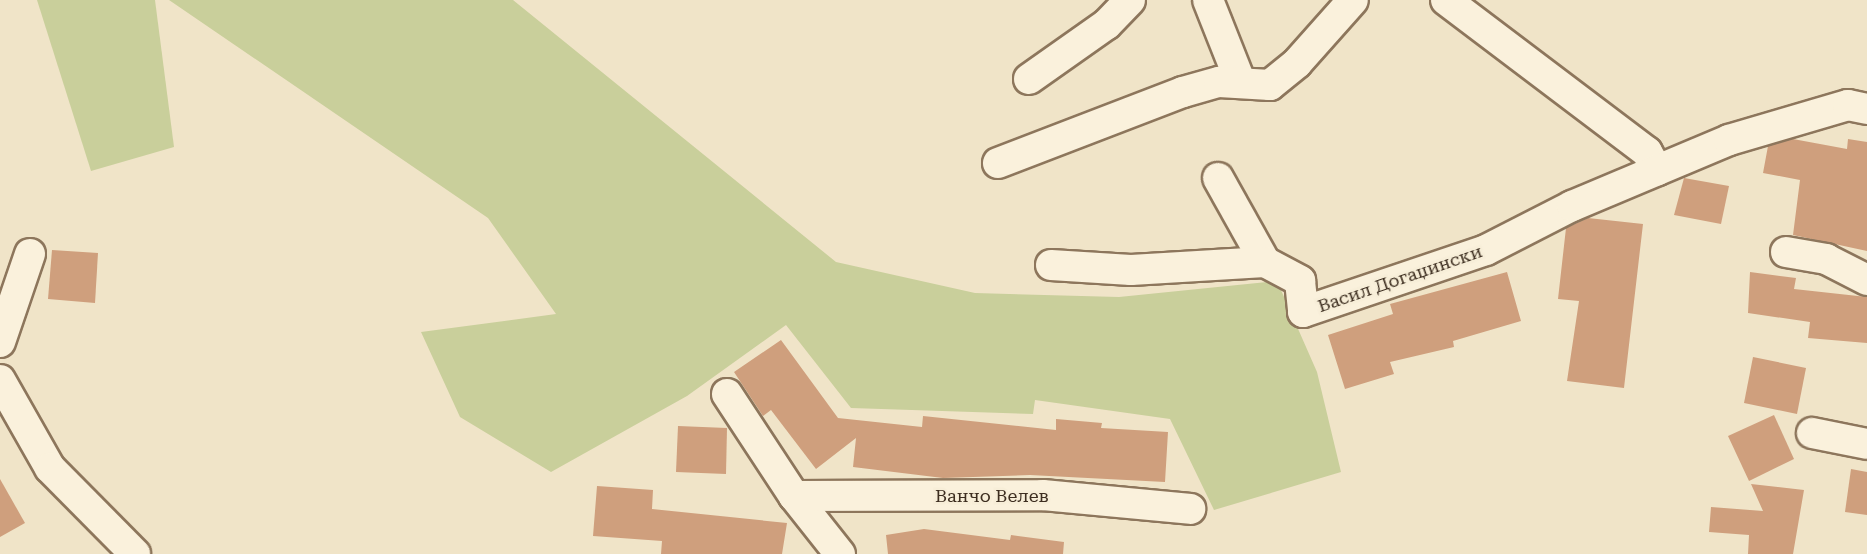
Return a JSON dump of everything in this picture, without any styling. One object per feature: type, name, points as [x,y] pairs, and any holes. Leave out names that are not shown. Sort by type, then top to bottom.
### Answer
[{"type":"street","points":[[1029,79],[1107,24],[1130,0]]},
{"type":"street","points":[[1208,0],[1240,81]]},
{"type":"street","points":[[998,163],[1183,92],[1220,82],[1240,81],[1253,87],[1270,86],[1298,63],[1353,0]]},
{"type":"street","points":[[1446,0],[1647,152],[1657,170]]},
{"type":"street","name":"Васил Догаџински","points":[[1265,262],[1300,281],[1303,312],[1486,250],[1572,206],[1729,140],[1805,115],[1848,105],[1867,109]]},
{"type":"street","points":[[1052,265],[1131,270],[1265,262],[1218,178]]},
{"type":"street","points":[[1785,252],[1826,259],[1867,280]]},
{"type":"street","points":[[0,342],[30,254]]},
{"type":"street","points":[[0,380],[50,468],[135,554]]},
{"type":"street","points":[[727,394],[794,496],[840,554]]},
{"type":"street","points":[[1812,433],[1867,444]]},
{"type":"street","name":"Ванчо Велев","points":[[794,496],[1043,495],[1190,509]]},
{"type":"green space","points":[[37,0],[155,0],[174,147],[91,171]]},
{"type":"green space","points":[[169,0],[513,0],[836,262],[975,293],[1119,297],[1277,281],[1317,372],[1341,472],[1214,510],[1170,419],[1035,400],[1033,414],[851,408],[786,325],[687,396],[551,472],[460,417],[421,332],[556,314],[488,218]]},
{"type":"building","points":[[1793,139],[1847,149],[1848,139],[1867,142],[1867,251],[1793,235],[1800,180],[1763,173],[1768,146]]},
{"type":"building","points":[[1684,178],[1729,186],[1721,224],[1674,215]]},
{"type":"building","points":[[1588,218],[1643,224],[1624,388],[1567,381],[1579,301],[1558,299],[1566,228]]},
{"type":"building","points":[[52,250],[98,253],[95,303],[48,299]]},
{"type":"building","points":[[1507,272],[1521,321],[1453,341],[1454,347],[1390,362],[1394,374],[1345,389],[1328,335],[1393,314],[1390,304]]},
{"type":"building","points":[[1750,272],[1796,278],[1794,289],[1867,297],[1867,343],[1808,338],[1810,322],[1748,313]]},
{"type":"building","points":[[781,340],[838,418],[922,427],[923,416],[1056,430],[1056,419],[1102,423],[1101,428],[1168,432],[1165,482],[1030,475],[943,478],[853,467],[856,438],[816,469],[771,410],[763,416],[734,372]]},
{"type":"building","points":[[1753,357],[1806,368],[1797,414],[1744,403]]},
{"type":"building","points":[[1774,415],[1794,459],[1749,481],[1728,436]]},
{"type":"building","points":[[678,426],[727,428],[726,474],[676,472]]},
{"type":"building","points":[[1851,469],[1867,472],[1867,515],[1845,512]]},
{"type":"building","points":[[0,479],[25,523],[0,537]]},
{"type":"building","points":[[1751,484],[1804,490],[1793,554],[1748,554],[1749,535],[1709,532],[1711,507],[1763,511]]},
{"type":"building","points":[[597,486],[653,490],[652,509],[787,523],[782,554],[661,554],[662,541],[593,536]]},
{"type":"building","points":[[924,529],[1010,540],[1011,535],[1064,542],[1063,554],[888,554],[886,535]]}]
